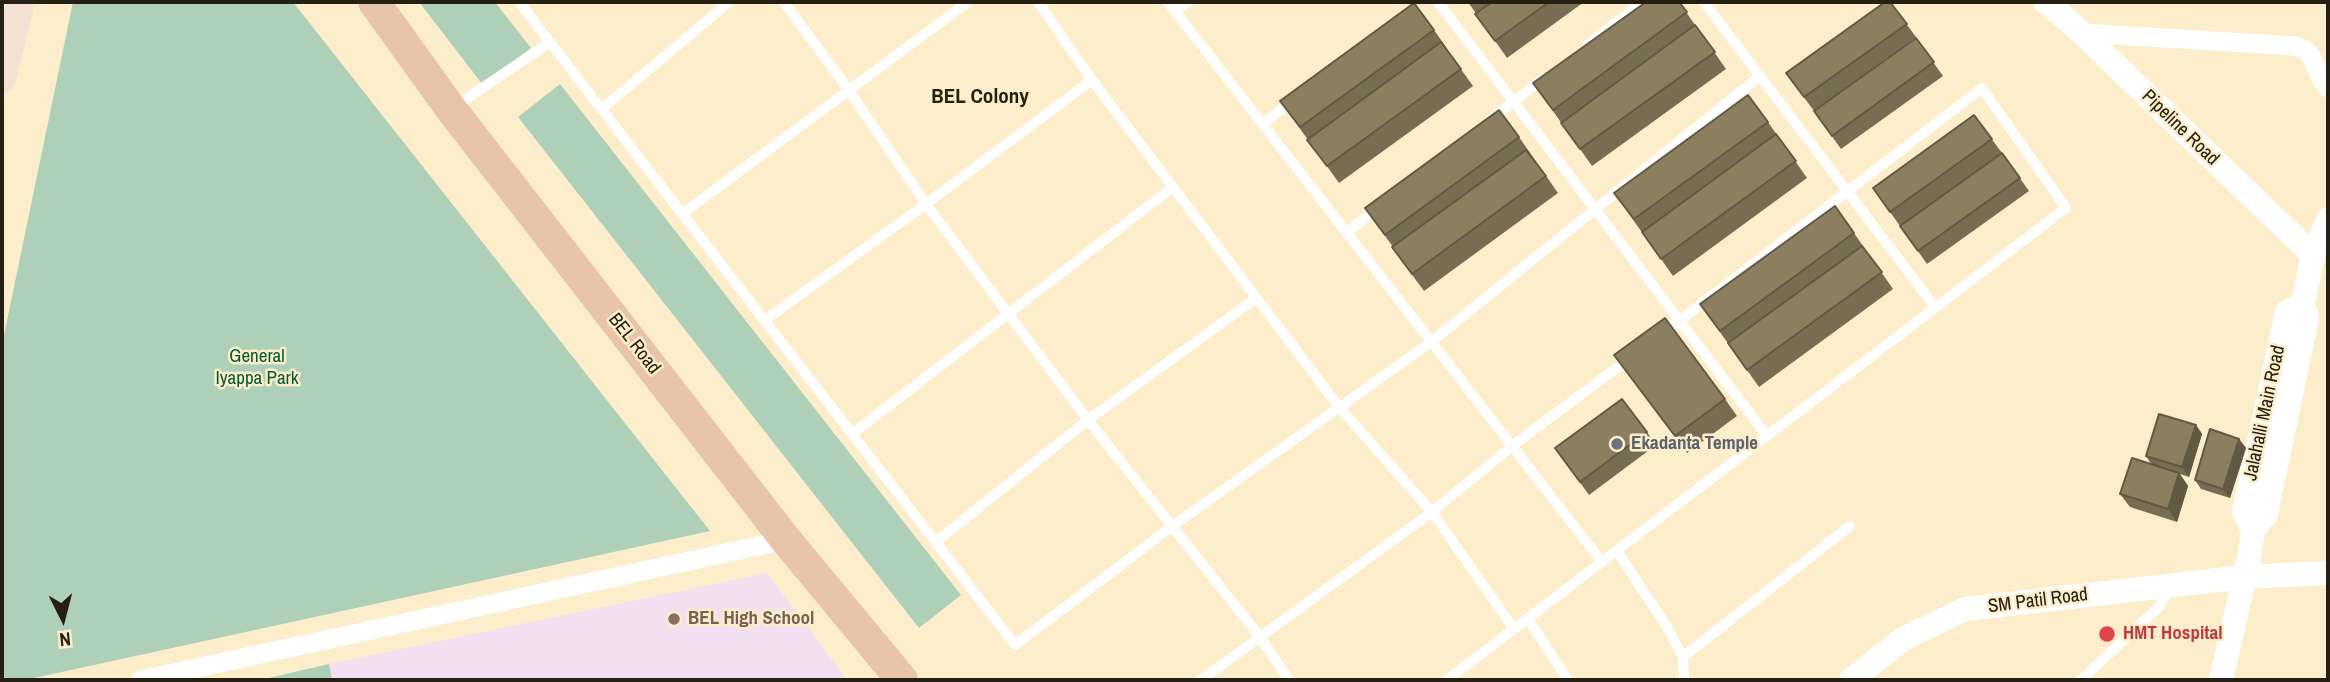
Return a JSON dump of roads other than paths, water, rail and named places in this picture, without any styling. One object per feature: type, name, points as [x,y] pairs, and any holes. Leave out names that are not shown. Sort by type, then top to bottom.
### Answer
[{"type":"main road","points":[[2,12],[4,2]]},
{"type":"main road","points":[[2,79],[21,2]]},
{"type":"main road","name":"BEL Road","points":[[374,2],[451,108],[786,540],[902,680]]},
{"type":"street","name":"Pipeline Road","points":[[2046,2],[2082,33],[2313,255]]},
{"type":"street","points":[[2082,33],[2296,46],[2306,50],[2311,56],[2320,79],[2328,88]]},
{"type":"street","name":"Jalahalli Main Road","points":[[2221,680],[2253,530],[2266,514],[2307,318],[2303,303],[2313,255],[2328,220]]},
{"type":"street","points":[[141,680],[786,540]]},
{"type":"street","name":"SM Patil Road","points":[[1851,680],[1903,639],[1965,609],[2245,577],[2328,573]]},
{"type":"lane","points":[[519,2],[1015,645],[1174,525],[1431,342],[1760,76]]},
{"type":"lane","points":[[602,109],[729,2]]},
{"type":"lane","points":[[784,2],[848,89],[926,204],[1088,420],[1174,525],[1260,637],[1289,680]]},
{"type":"lane","points":[[682,214],[968,2]]},
{"type":"lane","points":[[1038,2],[1092,80],[1339,407],[1432,512],[1514,629]]},
{"type":"lane","points":[[1168,2],[1602,562]]},
{"type":"lane","points":[[1175,11],[1188,2]]},
{"type":"lane","points":[[1438,2],[1767,436]]},
{"type":"lane","points":[[1578,51],[1643,2]]},
{"type":"lane","points":[[1704,2],[1935,307]]},
{"type":"lane","points":[[451,108],[549,43]]},
{"type":"lane","points":[[1482,126],[1557,68]]},
{"type":"lane","points":[[765,320],[1092,80]]},
{"type":"lane","points":[[1447,680],[2066,208],[1982,88],[1658,338]]},
{"type":"lane","points":[[1263,124],[1304,92]]},
{"type":"lane","points":[[852,434],[1173,187]]},
{"type":"lane","points":[[1346,233],[1388,200]]},
{"type":"lane","points":[[936,542],[1088,420],[1256,298]]},
{"type":"lane","points":[[1201,680],[1432,512],[1512,446],[1635,354]]},
{"type":"lane","points":[[1683,657],[1850,526]]},
{"type":"lane","points":[[1616,551],[1667,627],[1683,657],[1684,680]]},
{"type":"lane","points":[[2081,680],[2159,607],[2171,585]]},
{"type":"lane","points":[[1528,620],[1568,680]]},
{"type":"place","name":"Ekadanta Temple","points":[[1617,444]]},
{"type":"place","name":"BEL High School","points":[[674,619]]},
{"type":"place","name":"HMT Hospital","points":[[2107,634]]},
{"type":"district","name":"BEL Colony","points":[[980,97]]},
{"type":"park label","name":"General Iyappa Park","points":[[257,368]]}]
